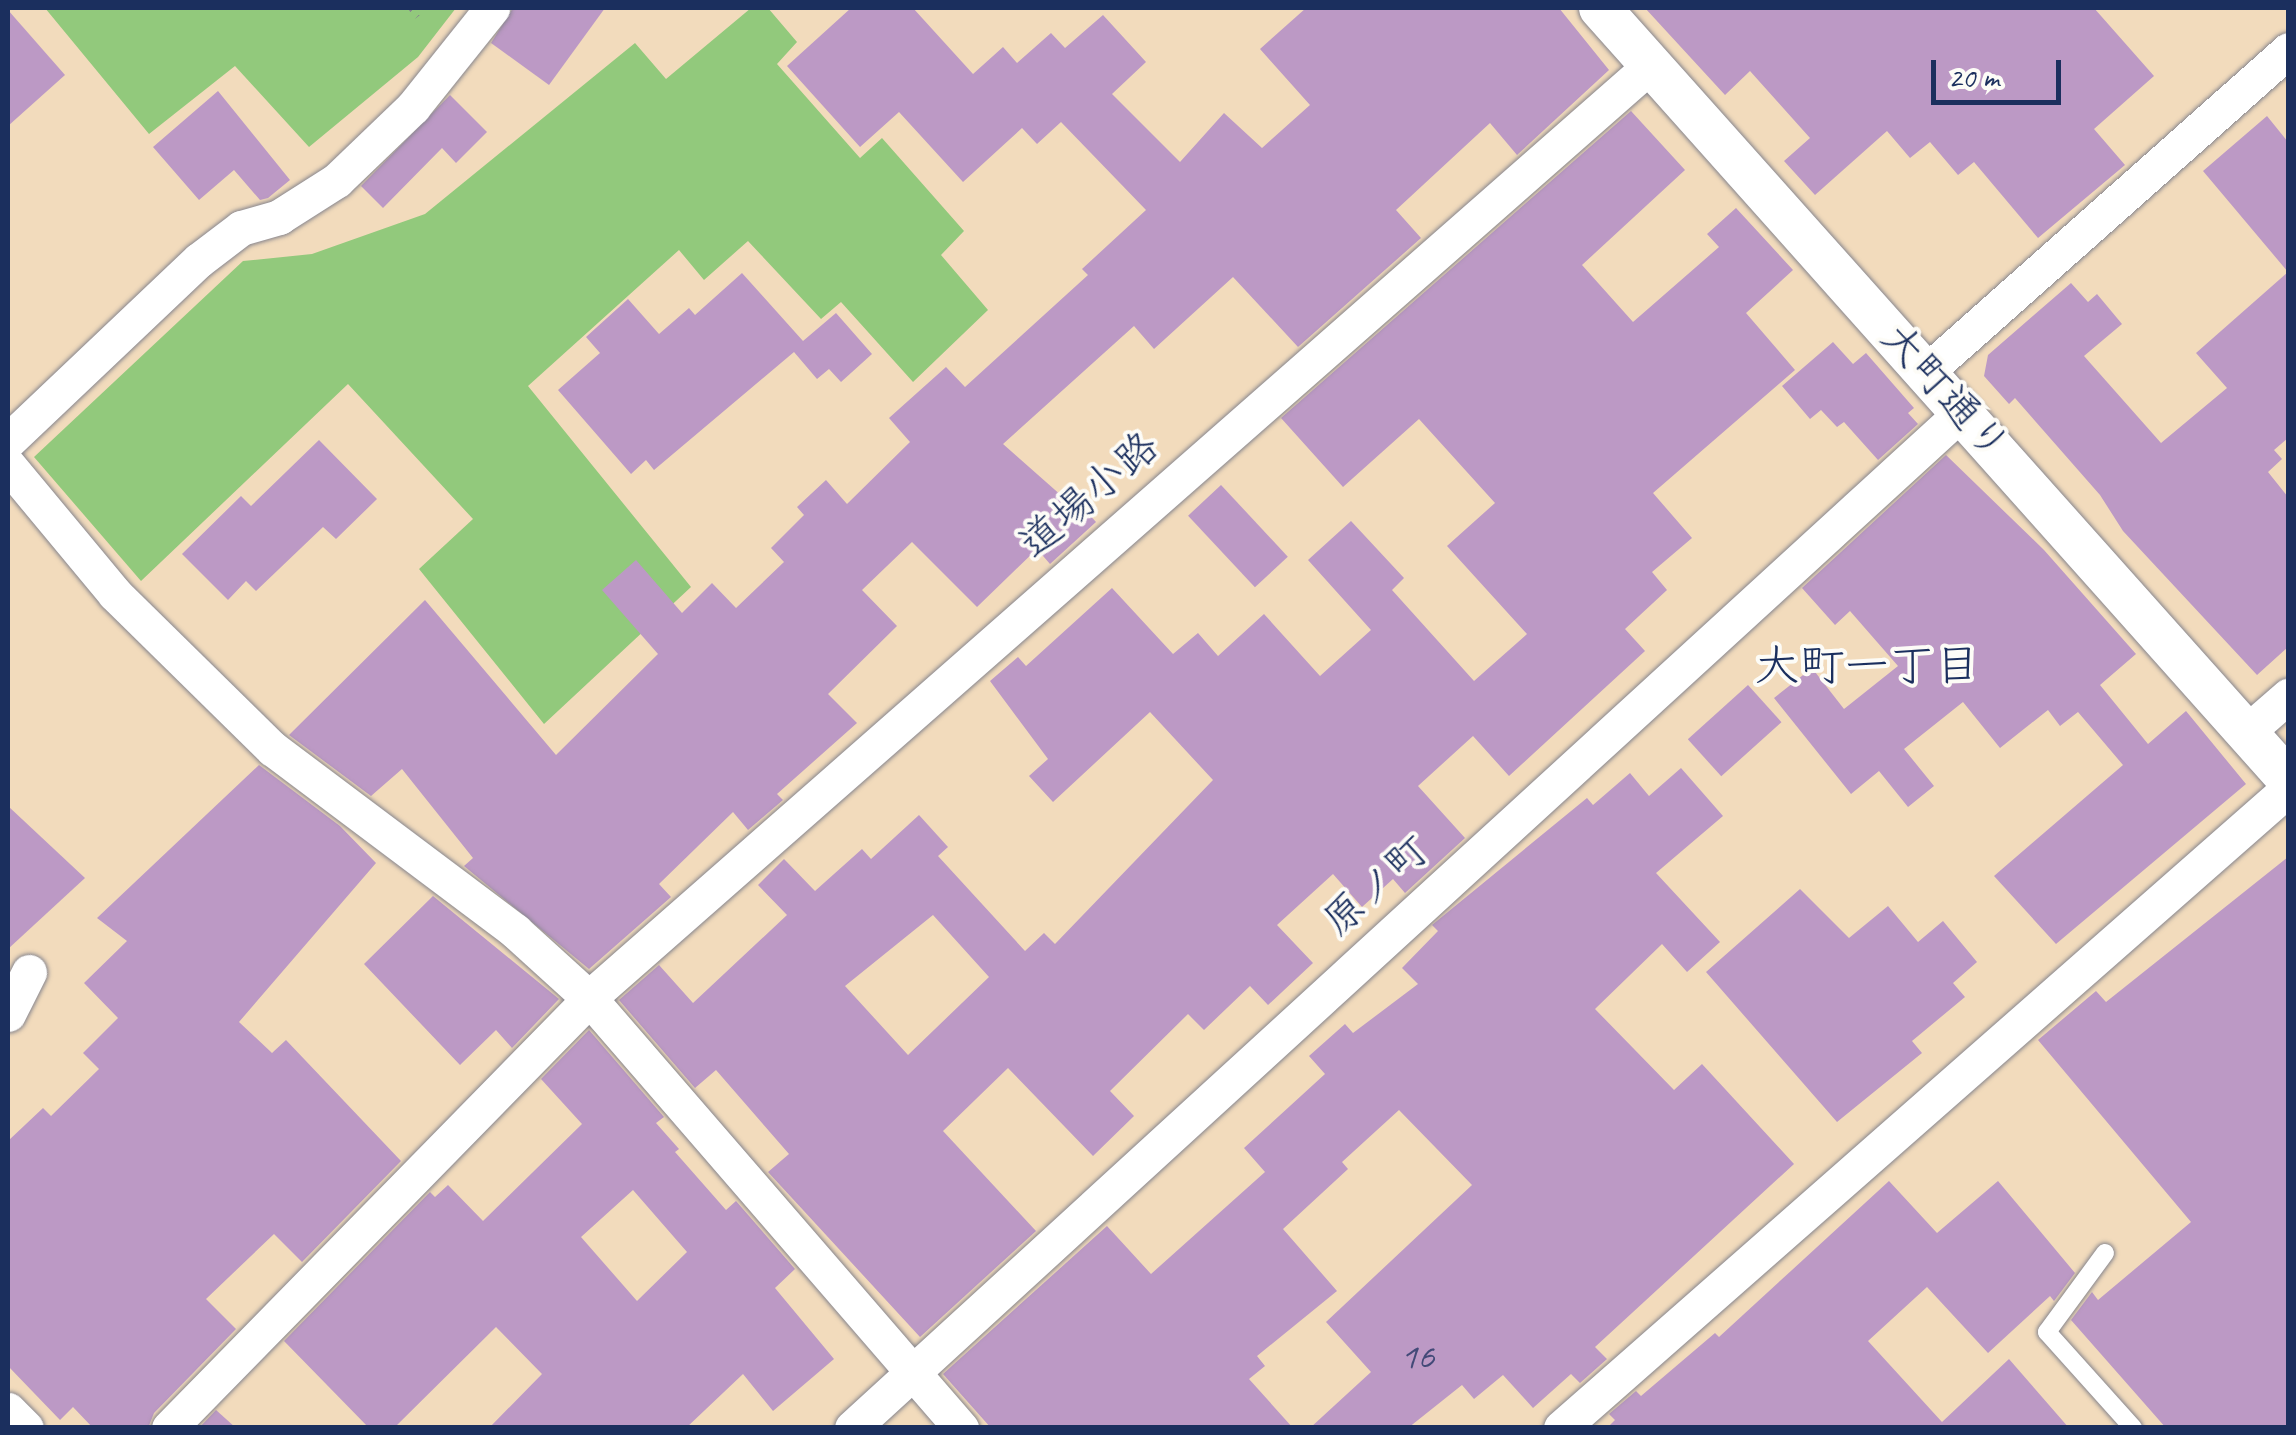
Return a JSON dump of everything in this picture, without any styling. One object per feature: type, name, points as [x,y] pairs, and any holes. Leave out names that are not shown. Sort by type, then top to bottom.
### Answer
[{"type":"street","points":[[8,441],[199,260],[241,228],[279,217],[337,180],[413,107],[492,8]]},
{"type":"street","name":"大町通り","points":[[1611,11],[1651,65],[2288,778]]},
{"type":"street","points":[[1927,370],[2288,50]]},
{"type":"street","name":"道場小路","points":[[169,1428],[589,998],[1651,65]]},
{"type":"street","name":"原ノ町","points":[[852,1428],[1962,412]]},
{"type":"street","points":[[8,466],[115,594],[273,750],[501,920],[589,998],[961,1428]]},
{"type":"street","points":[[2248,730],[2288,696]]},
{"type":"street","points":[[1561,1428],[2288,789]]},
{"type":"street","points":[[8,1014],[29,972]]},
{"type":"street","points":[[8,1410],[26,1428]]},
{"type":"lane","points":[[2105,1252],[2046,1332],[2133,1428]]},
{"type":"path","points":[[410,8],[418,17]]},
{"type":"green space","points":[[45,8],[456,8],[418,57],[309,147],[235,66],[149,134]]},
{"type":"green space","points":[[751,8],[768,8],[797,42],[777,64],[860,158],[882,138],[964,231],[941,255],[988,310],[913,382],[841,302],[821,319],[748,241],[704,280],[679,250],[528,386],[691,587],[544,724],[419,569],[473,519],[348,384],[141,581],[34,457],[243,261],[312,254],[425,214],[635,43],[666,79]]},
{"type":"building","points":[[513,8],[605,8],[549,85],[491,43]]},
{"type":"building","points":[[851,8],[913,8],[973,74],[1003,47],[1017,63],[1051,33],[1065,48],[1103,15],[1146,62],[1112,94],[1180,162],[1224,113],[1262,148],[1310,105],[1260,49],[1306,8],[1559,8],[1609,70],[1517,155],[1490,123],[1396,210],[1421,238],[1298,347],[1233,277],[1154,349],[1134,326],[1003,444],[1063,497],[1069,492],[1096,522],[1050,564],[1037,549],[977,607],[912,542],[862,590],[897,626],[828,694],[857,723],[777,794],[783,800],[748,830],[733,812],[659,884],[671,897],[589,969],[464,866],[473,858],[402,769],[371,796],[289,735],[425,600],[556,755],[658,654],[602,590],[636,560],[682,613],[712,583],[736,608],[784,562],[771,548],[804,515],[797,507],[826,480],[847,504],[910,442],[889,418],[946,367],[965,387],[1088,275],[1082,269],[1146,210],[1061,122],[1037,144],[1022,128],[963,182],[899,112],[860,147],[787,66]]},
{"type":"building","points":[[1645,8],[2094,8],[2154,76],[2094,129],[2125,165],[2038,238],[1974,162],[1958,175],[1930,142],[1910,158],[1887,131],[1815,195],[1784,161],[1810,138],[1750,71],[1725,95]]},
{"type":"building","points":[[8,10],[65,75],[8,126]]},
{"type":"building","points":[[218,91],[290,180],[268,198],[260,200],[234,170],[199,200],[153,147]]},
{"type":"building","points":[[450,95],[487,132],[456,163],[442,148],[383,208],[361,186]]},
{"type":"building","points":[[1631,111],[1685,170],[1582,265],[1633,322],[1719,247],[1707,234],[1736,208],[1793,270],[1746,313],[1795,370],[1653,493],[1692,538],[1652,572],[1667,590],[1625,629],[1645,651],[1509,776],[1473,736],[1418,786],[1465,838],[1405,893],[1393,879],[1362,907],[1333,874],[1277,925],[1313,963],[1268,1005],[1250,986],[1204,1030],[1188,1014],[1110,1091],[1134,1116],[1093,1156],[1008,1068],[943,1131],[1036,1231],[920,1337],[768,1172],[789,1154],[716,1070],[695,1088],[619,1000],[659,965],[693,1003],[787,915],[758,885],[784,859],[815,891],[862,849],[871,859],[919,815],[948,847],[938,856],[1025,951],[1044,933],[1055,944],[1213,780],[1150,712],[1053,802],[1029,776],[1048,759],[990,681],[1018,657],[1026,666],[1112,588],[1173,654],[1198,633],[1218,656],[1264,614],[1320,676],[1371,630],[1308,560],[1351,521],[1404,578],[1392,590],[1474,681],[1527,634],[1447,546],[1495,503],[1419,419],[1343,487],[1281,418]],"holes":[[[933,915],[989,977],[908,1055],[845,986]]]},
{"type":"building","points":[[2267,116],[2288,142],[2288,272],[2203,171]]},
{"type":"building","points":[[2288,272],[2288,438],[2274,450],[2282,459],[2268,472],[2288,497],[2288,647],[2257,675],[2123,531],[2100,495],[2015,398],[2009,404],[1984,376],[1988,355],[2071,283],[2088,302],[2097,294],[2122,324],[2084,356],[2161,443],[2227,388],[2196,353]]},
{"type":"building","points":[[742,273],[803,341],[836,313],[872,354],[841,382],[829,369],[817,379],[794,352],[654,470],[646,460],[631,474],[558,390],[600,353],[586,337],[628,299],[659,334],[689,308],[695,315]]},
{"type":"building","points":[[1833,342],[1853,364],[1866,353],[1914,408],[1908,413],[1918,424],[1878,460],[1844,422],[1837,427],[1821,410],[1810,419],[1782,386]]},
{"type":"building","points":[[319,440],[377,499],[336,539],[323,527],[256,591],[246,581],[228,600],[182,554],[241,496],[251,506]]},
{"type":"building","points":[[1946,455],[2044,550],[2136,654],[2100,685],[2148,744],[2186,711],[2246,784],[2056,944],[1994,876],[2123,765],[2078,712],[2060,726],[2048,710],[2000,748],[1963,702],[1904,749],[1934,786],[1908,807],[1879,771],[1851,794],[1774,698],[1812,668],[1844,709],[1898,666],[1850,611],[1835,625],[1802,588]]},
{"type":"building","points":[[1221,485],[1288,557],[1255,587],[1188,516]]},
{"type":"building","points":[[1748,685],[1781,722],[1721,776],[1688,739]]},
{"type":"building","points":[[259,765],[340,826],[376,863],[239,1022],[272,1053],[286,1040],[401,1161],[302,1262],[274,1234],[206,1299],[236,1329],[154,1413],[148,1428],[93,1428],[73,1407],[60,1420],[8,1366],[8,1141],[43,1108],[51,1116],[99,1069],[83,1053],[118,1018],[84,983],[127,941],[97,918]]},
{"type":"building","points":[[1681,768],[1723,816],[1656,873],[1720,942],[1687,972],[1662,944],[1595,1009],[1674,1090],[1702,1064],[1794,1164],[1595,1347],[1607,1359],[1580,1383],[1571,1374],[1533,1408],[1503,1375],[1474,1399],[1462,1385],[1408,1428],[1310,1428],[1371,1372],[1326,1322],[1472,1185],[1399,1110],[1342,1162],[1348,1169],[1283,1229],[1337,1291],[1257,1356],[1265,1366],[1249,1379],[1293,1428],[991,1428],[943,1374],[1107,1226],[1151,1274],[1265,1172],[1244,1148],[1325,1074],[1309,1056],[1345,1024],[1353,1033],[1418,984],[1402,968],[1438,931],[1432,925],[1587,798],[1593,805],[1630,773],[1649,796]]},
{"type":"building","points":[[8,806],[85,878],[8,949]]},
{"type":"building","points":[[2288,857],[2288,1428],[2166,1428],[2071,1320],[2092,1292],[2098,1300],[2191,1222],[2038,1040],[2096,991],[2106,1002]]},
{"type":"building","points":[[1800,889],[1849,938],[1888,906],[1918,942],[1943,921],[1977,962],[1953,983],[1965,997],[1912,1041],[1922,1053],[1837,1122],[1706,972]]},
{"type":"building","points":[[433,896],[559,999],[512,1048],[496,1030],[460,1065],[364,964]]},
{"type":"building","points":[[589,1030],[664,1117],[656,1123],[679,1149],[675,1152],[726,1210],[736,1201],[795,1269],[775,1288],[834,1359],[773,1411],[743,1374],[686,1428],[489,1428],[542,1374],[496,1327],[394,1428],[369,1428],[284,1341],[430,1192],[435,1197],[448,1185],[483,1221],[582,1124],[541,1079]],"holes":[[[633,1190],[687,1252],[637,1301],[581,1237]]]},
{"type":"building","points":[[1889,1181],[1937,1233],[1998,1181],[2075,1273],[2054,1301],[2050,1296],[1988,1353],[1927,1287],[1868,1341],[1942,1422],[2009,1359],[2069,1428],[1607,1428],[1615,1420],[1609,1414],[1636,1391],[1641,1396],[1715,1333],[1719,1337]]},
{"type":"building","points":[[216,1410],[236,1428],[199,1428]]},
{"type":"district","name":"大町一丁目","points":[[1867,666]]}]
